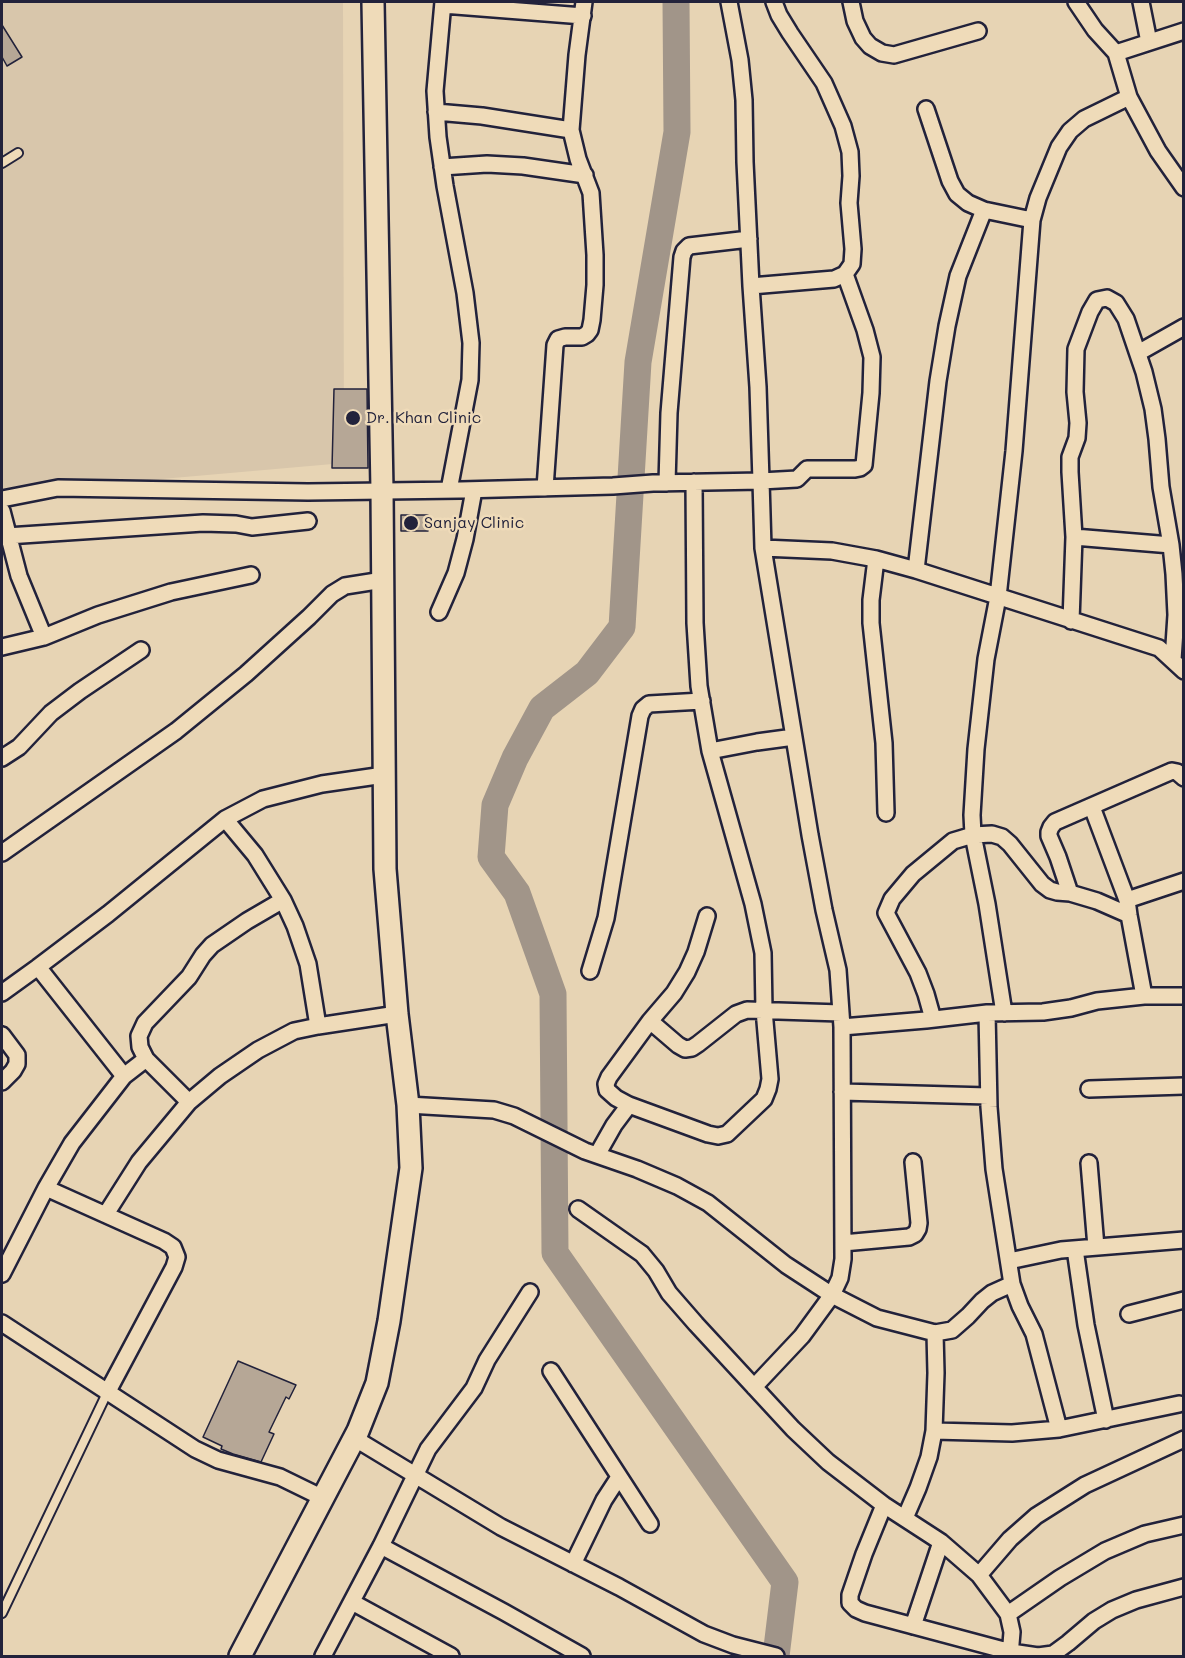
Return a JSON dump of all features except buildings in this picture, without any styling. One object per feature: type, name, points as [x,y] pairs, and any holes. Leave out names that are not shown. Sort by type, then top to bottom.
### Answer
[{"type":"street","points":[[240,1656],[354,1438],[377,1383],[389,1321],[411,1168],[408,1105],[397,1014],[385,869],[382,490],[373,2]]},
{"type":"street","points":[[729,2],[740,60],[744,100],[751,286],[758,387],[763,548],[824,910],[838,970],[841,1020],[843,1259],[840,1278],[832,1295],[802,1336],[754,1387]]},
{"type":"street","points":[[751,286],[834,279],[845,274],[852,264],[849,203],[850,152],[843,126],[824,83],[790,33],[774,2]]},
{"type":"street","points":[[850,2],[863,38],[870,46],[882,53],[894,55],[978,31]]},
{"type":"street","points":[[1076,2],[1095,30],[1116,53],[1129,97],[1158,151],[1184,188]]},
{"type":"street","points":[[1142,2],[1149,42]]},
{"type":"street","points":[[449,490],[470,380],[471,342],[465,293],[442,167],[436,112],[435,91],[443,3],[584,9],[571,130],[591,193],[595,285],[590,330],[582,337],[558,339],[555,345],[544,488]]},
{"type":"street","points":[[1116,53],[1184,31]]},
{"type":"street","points":[[1004,1012],[987,904],[973,835],[972,815],[976,749],[986,659],[998,597],[1014,451],[1032,220],[1038,198],[1059,147],[1070,131],[1084,119],[1129,97]]},
{"type":"street","points":[[927,109],[950,181],[957,194],[968,203],[984,210],[1032,220]]},
{"type":"street","points":[[436,112],[482,116],[571,130]]},
{"type":"street","points":[[442,167],[488,164],[523,166],[585,175]]},
{"type":"street","points":[[916,570],[946,326],[958,276],[984,210]]},
{"type":"street","points":[[660,483],[684,250],[689,246],[749,239]]},
{"type":"street","points":[[2,499],[58,488],[308,492],[474,490],[761,481],[797,479],[807,469],[860,468],[864,465],[872,357],[845,274]]},
{"type":"street","points":[[1071,621],[1074,537],[1070,457],[1077,438],[1078,423],[1075,392],[1076,349],[1097,300],[1107,298],[1116,303],[1126,319],[1153,409],[1158,439],[1161,487],[1171,545],[1178,666]]},
{"type":"street","points":[[1138,353],[1184,327]]},
{"type":"street","points":[[694,482],[695,623],[699,686],[710,751],[755,914],[763,953],[764,1010],[770,1079],[764,1099],[727,1134],[718,1136],[629,1106],[607,1090],[606,1084],[687,972],[707,916]]},
{"type":"street","points":[[439,612],[456,573],[474,490]]},
{"type":"street","points":[[2,512],[19,576],[44,636]]},
{"type":"street","points":[[7,536],[203,523],[252,527],[308,521]]},
{"type":"street","points":[[1074,537],[1171,545]]},
{"type":"street","points":[[763,548],[832,551],[876,559],[916,570],[1159,648],[1178,666]]},
{"type":"street","points":[[876,559],[871,623],[884,743],[886,813]]},
{"type":"street","points":[[2,647],[44,636],[98,615],[171,592],[251,575]]},
{"type":"street","points":[[2,853],[176,731],[246,674],[332,594],[345,586],[383,580]]},
{"type":"street","points":[[2,758],[19,747],[51,713],[141,650]]},
{"type":"street","points":[[590,971],[606,918],[643,708],[650,704],[702,701]]},
{"type":"street","points":[[710,751],[794,738]]},
{"type":"street","points":[[1070,893],[1048,832],[1051,826],[1055,822],[1172,771],[1178,772],[1184,778]]},
{"type":"street","points":[[2,993],[117,907],[225,819],[263,799],[322,784],[384,775]]},
{"type":"street","points":[[1092,807],[1128,908],[1144,996]]},
{"type":"street","points":[[225,819],[255,855],[283,900],[295,926],[308,964],[318,1026]]},
{"type":"street","points":[[933,1019],[918,973],[886,913],[892,899],[913,874],[953,841],[973,835],[992,834],[1002,837],[1042,884],[1050,890],[1128,908],[1184,881]]},
{"type":"street","points":[[189,1102],[146,1059],[140,1047],[139,1036],[145,1023],[189,977],[212,945],[283,900]]},
{"type":"street","points":[[38,967],[124,1076]]},
{"type":"street","points":[[650,1021],[678,1046],[685,1049],[692,1048],[736,1014],[747,1010],[841,1020],[933,1019],[987,1013],[1042,1012],[1071,1008],[1097,1000],[1144,996],[1184,996]]},
{"type":"street","points":[[987,1013],[988,1096],[994,1169],[1012,1284],[1034,1334],[1059,1429]]},
{"type":"street","points":[[106,1215],[139,1162],[189,1102],[220,1076],[258,1050],[294,1031],[397,1014]]},
{"type":"street","points":[[2,1035],[16,1055],[17,1064],[2,1082]]},
{"type":"street","points":[[2,1274],[72,1143],[124,1076],[146,1059]]},
{"type":"street","points":[[1089,1089],[1184,1086]]},
{"type":"street","points":[[842,1092],[988,1096]]},
{"type":"street","points":[[408,1105],[478,1108],[514,1116],[591,1153],[677,1186],[708,1203],[786,1265],[832,1295],[877,1318],[935,1333],[952,1330],[992,1293],[1012,1284]]},
{"type":"street","points":[[591,1153],[629,1106]]},
{"type":"street","points":[[843,1243],[909,1237],[915,1234],[919,1223],[913,1162]]},
{"type":"street","points":[[1089,1163],[1096,1247]]},
{"type":"street","points":[[46,1188],[164,1240],[173,1247],[177,1257],[174,1267],[107,1393]]},
{"type":"street","points":[[578,1209],[642,1254],[656,1270],[669,1293],[793,1429],[828,1462],[884,1505],[941,1542],[979,1575],[1008,1614],[1012,1632],[1011,1654]]},
{"type":"street","points":[[1009,1261],[1075,1249],[1184,1240]]},
{"type":"street","points":[[1075,1249],[1086,1325],[1106,1420]]},
{"type":"street","points":[[323,1656],[428,1449],[474,1388],[490,1355],[530,1292]]},
{"type":"street","points":[[1129,1314],[1184,1300]]},
{"type":"street","points":[[2,1323],[195,1449],[218,1460],[280,1477],[323,1498]]},
{"type":"street","points":[[905,1518],[929,1457],[934,1431],[935,1333]]},
{"type":"street","points":[[551,1371],[650,1524]]},
{"type":"street","points":[[934,1431],[1012,1432],[1059,1429],[1179,1404]]},
{"type":"street","points":[[354,1438],[501,1527],[704,1634],[733,1645],[776,1656]]},
{"type":"street","points":[[979,1575],[1010,1539],[1036,1516],[1084,1485],[1184,1439]]},
{"type":"street","points":[[573,1564],[604,1500],[619,1477]]},
{"type":"street","points":[[884,1505],[864,1554],[850,1595],[850,1603],[865,1613],[1011,1654],[1038,1656],[1053,1654],[1094,1621],[1112,1610],[1136,1600],[1184,1587]]},
{"type":"street","points":[[1008,1614],[1060,1578],[1105,1551],[1146,1534],[1184,1525]]},
{"type":"street","points":[[913,1626],[941,1542]]},
{"type":"street","points":[[381,1545],[582,1656]]},
{"type":"street","points":[[352,1602],[451,1656]]},
{"type":"lane","points":[[2,163],[18,153]]},
{"type":"lane","points":[[2,1613],[107,1393]]},
{"type":"shaded area","points":[[2,2],[343,2],[344,463],[2,493]]},
{"type":"waterway","points":[[676,2],[677,132],[638,362],[622,627],[587,673],[542,708],[515,758],[495,805],[491,857],[517,893],[553,994],[555,1253],[785,1582],[776,1656]]},
{"type":"place","name":"Dr. Khan Clinic","points":[[353,418]]},
{"type":"place","name":"Sanjay Clinic","points":[[411,523]]}]
